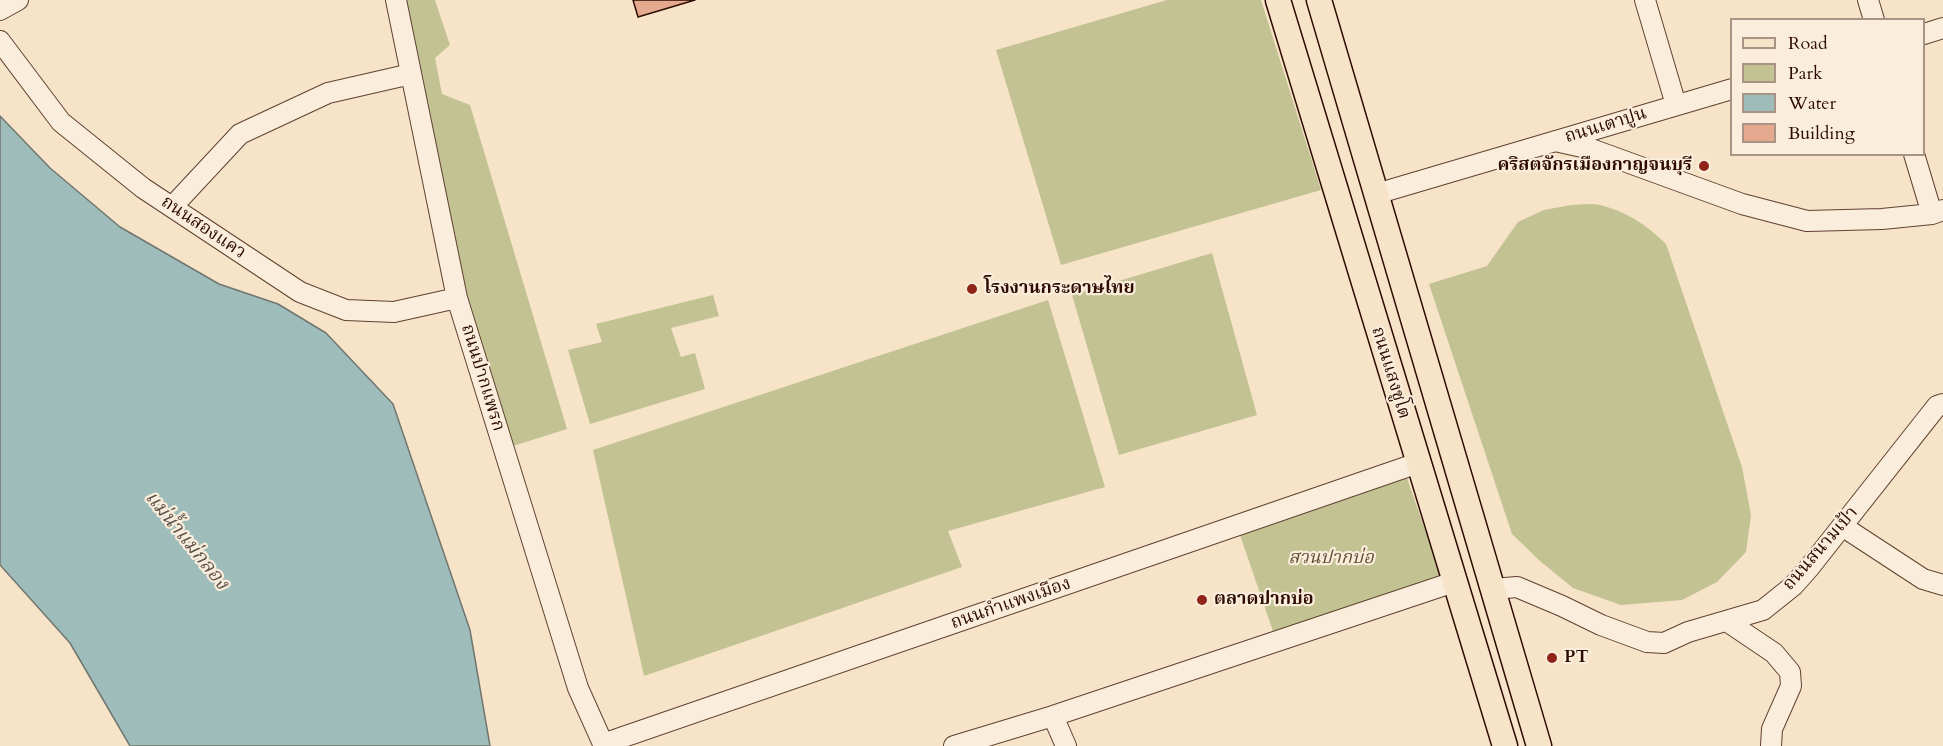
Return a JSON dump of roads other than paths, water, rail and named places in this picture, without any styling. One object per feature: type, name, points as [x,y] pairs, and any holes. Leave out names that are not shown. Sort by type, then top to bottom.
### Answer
[{"type":"main road","name":"ถนนแสงชูโต","points":[[1278,0],[1302,86],[1504,746]]},
{"type":"main road","name":"ถนนแสงชูโต","points":[[1319,0],[1539,746]]},
{"type":"main road","points":[[1302,86],[1341,75]]},
{"type":"main road","points":[[1497,722],[1529,714]]},
{"type":"street","points":[[0,10],[18,0]]},
{"type":"street","name":"ถนนปากแพรก","points":[[396,0],[457,298],[578,688],[604,745]]},
{"type":"street","points":[[1645,0],[1676,105]]},
{"type":"street","points":[[1868,0],[1873,18]]},
{"type":"street","points":[[1925,33],[1943,28]]},
{"type":"street","name":"ถนนสองแคว","points":[[0,41],[61,122],[143,188],[300,292],[346,310],[394,312],[457,298]]},
{"type":"street","points":[[172,207],[240,134],[328,93],[411,74]]},
{"type":"street","name":"ถนนเตาปูน","points":[[1376,194],[1730,89]]},
{"type":"street","points":[[1556,141],[1591,150],[1742,204],[1807,220],[1882,219],[1938,212],[1915,156]]},
{"type":"street","name":"ถนนสนามเป้า","points":[[1493,589],[1517,587],[1601,625],[1647,642],[1664,643],[1688,632],[1763,610],[1793,586],[1937,406],[1943,404]]},
{"type":"street","name":"ถนนกำแพงเมือง","points":[[604,745],[1418,463]]},
{"type":"street","points":[[1842,526],[1923,579],[1943,585]]},
{"type":"street","points":[[954,746],[1053,716],[1454,582]]},
{"type":"street","points":[[1728,622],[1774,653],[1790,672],[1791,686],[1772,729],[1771,746]]},
{"type":"street","points":[[1053,716],[1066,746]]},
{"type":"water","name":"แม่น้ำแม่กลอง","points":[[0,116],[50,168],[120,227],[219,284],[278,304],[326,333],[393,404],[470,630],[490,746],[130,746],[70,643],[0,565]]},
{"type":"place","name":"คริสตจักรเมืองกาญจนบุรี","points":[[1704,166]]},
{"type":"place","name":"โรงงานกระดาษไทย","points":[[972,289]]},
{"type":"place","name":"ตลาดปากบ่อ","points":[[1202,600]]},
{"type":"place","name":"PT","points":[[1552,658]]},
{"type":"park label","name":"สวนปากบ่อ","points":[[1331,559]]}]
